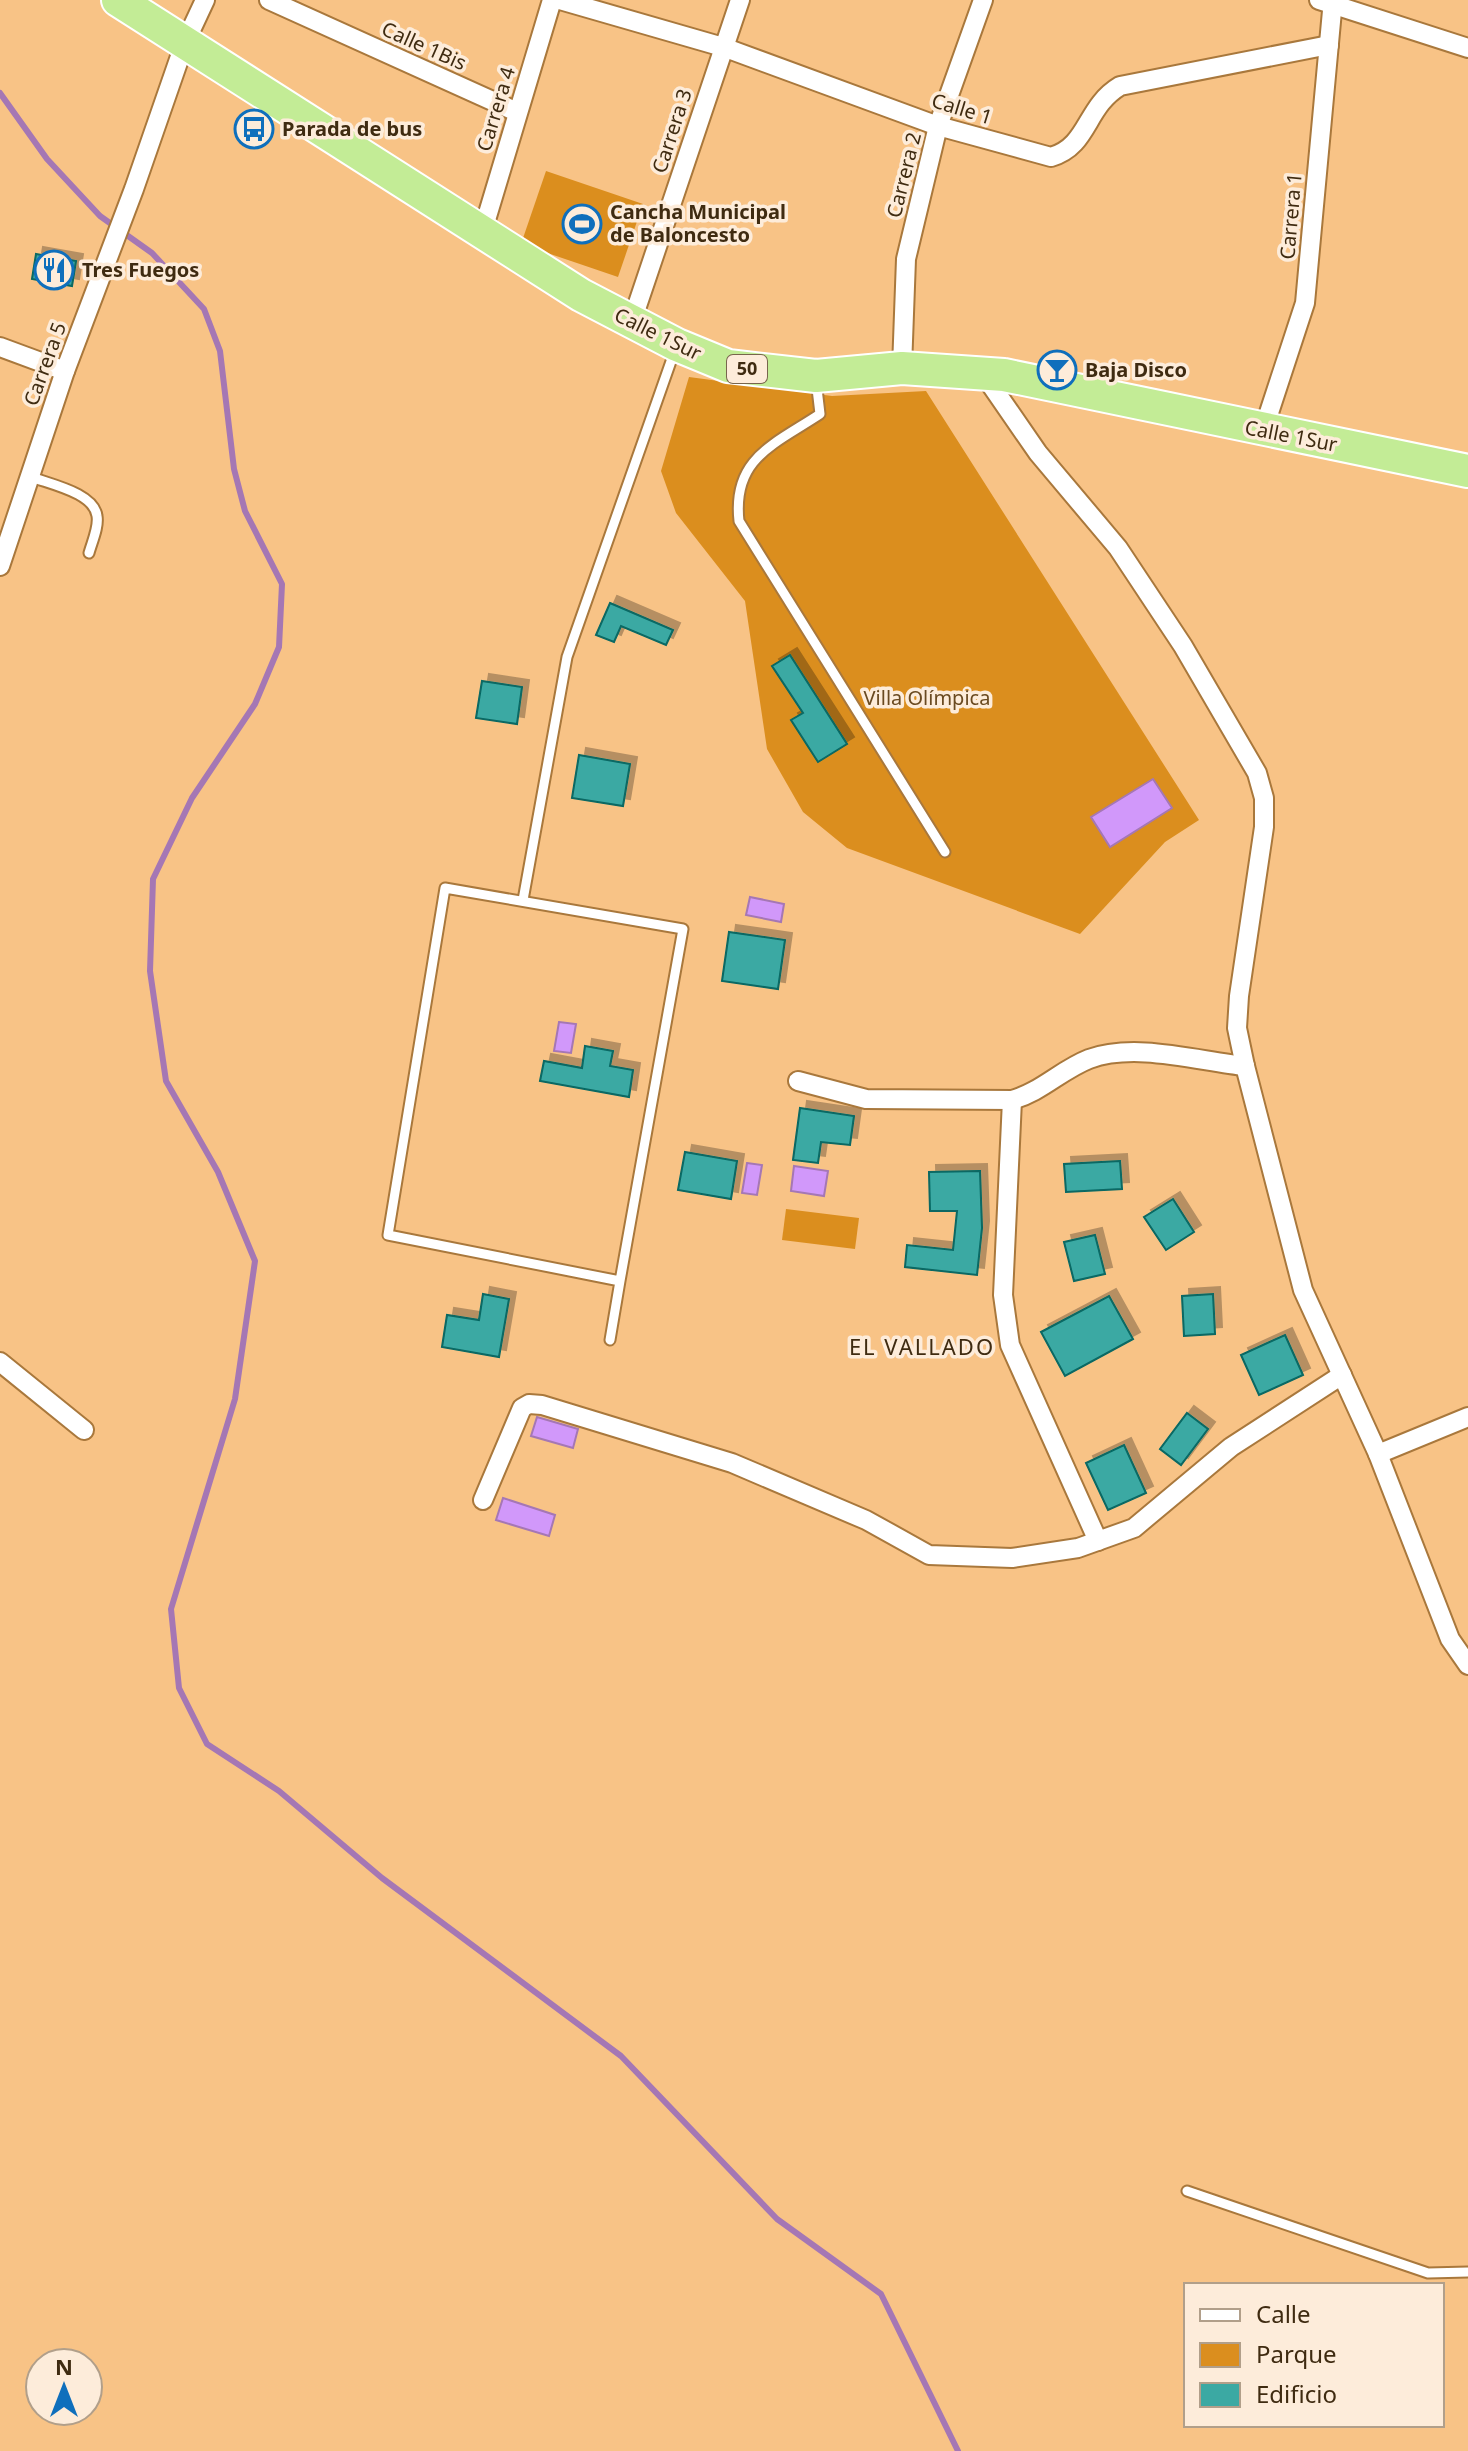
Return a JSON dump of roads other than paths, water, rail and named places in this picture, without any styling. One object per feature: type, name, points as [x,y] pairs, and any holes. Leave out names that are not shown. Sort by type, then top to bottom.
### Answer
[{"type":"highway","name":"Calle 1Sur","points":[[118,0],[184,45],[483,230],[581,295],[677,345],[728,366],[816,376],[902,368],[982,372],[1468,471]]},
{"type":"street","name":"Carrera 5","points":[[0,566],[65,371],[134,189],[184,45],[205,0]]},
{"type":"street","name":"Calle 1Bis","points":[[269,0],[517,112]]},
{"type":"street","name":"Carrera 4","points":[[483,230],[552,0]]},
{"type":"street","name":"Calle 1","points":[[560,0],[723,47],[938,126],[1051,157],[1067,152],[1081,138],[1100,100],[1120,86],[1329,45]]},
{"type":"street","name":"Carrera 3","points":[[632,321],[740,0]]},
{"type":"street","name":"Carrera 2","points":[[902,368],[906,259],[938,126],[983,0]]},
{"type":"street","name":"Carrera 1","points":[[1263,431],[1305,303],[1329,45],[1328,2]]},
{"type":"street","points":[[1328,2],[1468,48]]},
{"type":"street","points":[[0,347],[65,371]]},
{"type":"street","points":[[982,372],[1038,453],[1118,548],[1183,646],[1257,773],[1264,798],[1264,827],[1237,1028],[1245,1066],[1303,1290],[1378,1454],[1450,1639],[1468,1665]]},
{"type":"street","points":[[798,1081],[866,1099],[1012,1100],[1033,1094],[1086,1060],[1110,1053],[1245,1066]]},
{"type":"street","points":[[1012,1100],[1003,1295],[1010,1345],[1098,1541]]},
{"type":"street","points":[[0,1362],[84,1430]]},
{"type":"street","points":[[483,1500],[522,1408],[529,1404],[732,1463],[866,1520],[929,1555],[1012,1558],[1078,1548],[1134,1528],[1231,1447],[1342,1375]]},
{"type":"street","points":[[1378,1454],[1468,1417]]},
{"type":"lane","points":[[523,900],[567,657],[677,345]]},
{"type":"lane","points":[[816,376],[820,414],[760,455],[745,470],[738,486],[739,521],[945,852]]},
{"type":"lane","points":[[29,476],[85,498],[94,507],[98,518],[89,553]]},
{"type":"lane","points":[[610,1340],[683,929],[445,888],[388,1235],[620,1281]]},
{"type":"lane","points":[[1187,2191],[1428,2273],[1468,2272]]},
{"type":"waterway","points":[[0,93],[47,159],[100,216],[152,253],[204,309],[220,351],[234,469],[245,511],[282,584],[279,647],[255,704],[192,798],[153,879],[150,971],[166,1081],[218,1172],[255,1261],[235,1399],[171,1609],[179,1688],[207,1744],[279,1791],[382,1878],[621,2056],[777,2219],[881,2294],[958,2451]]},
{"type":"place","name":"Parada de bus","points":[[254,129]]},
{"type":"place","name":"Cancha Municipal de Baloncesto","points":[[582,224]]},
{"type":"place","name":"Tres Fuegos","points":[[54,270]]},
{"type":"place","name":"Baja Disco","points":[[1057,370]]},
{"type":"district","name":"EL VALLADO","points":[[922,1347]]},
{"type":"park label","name":"Villa Olímpica","points":[[927,698]]}]
